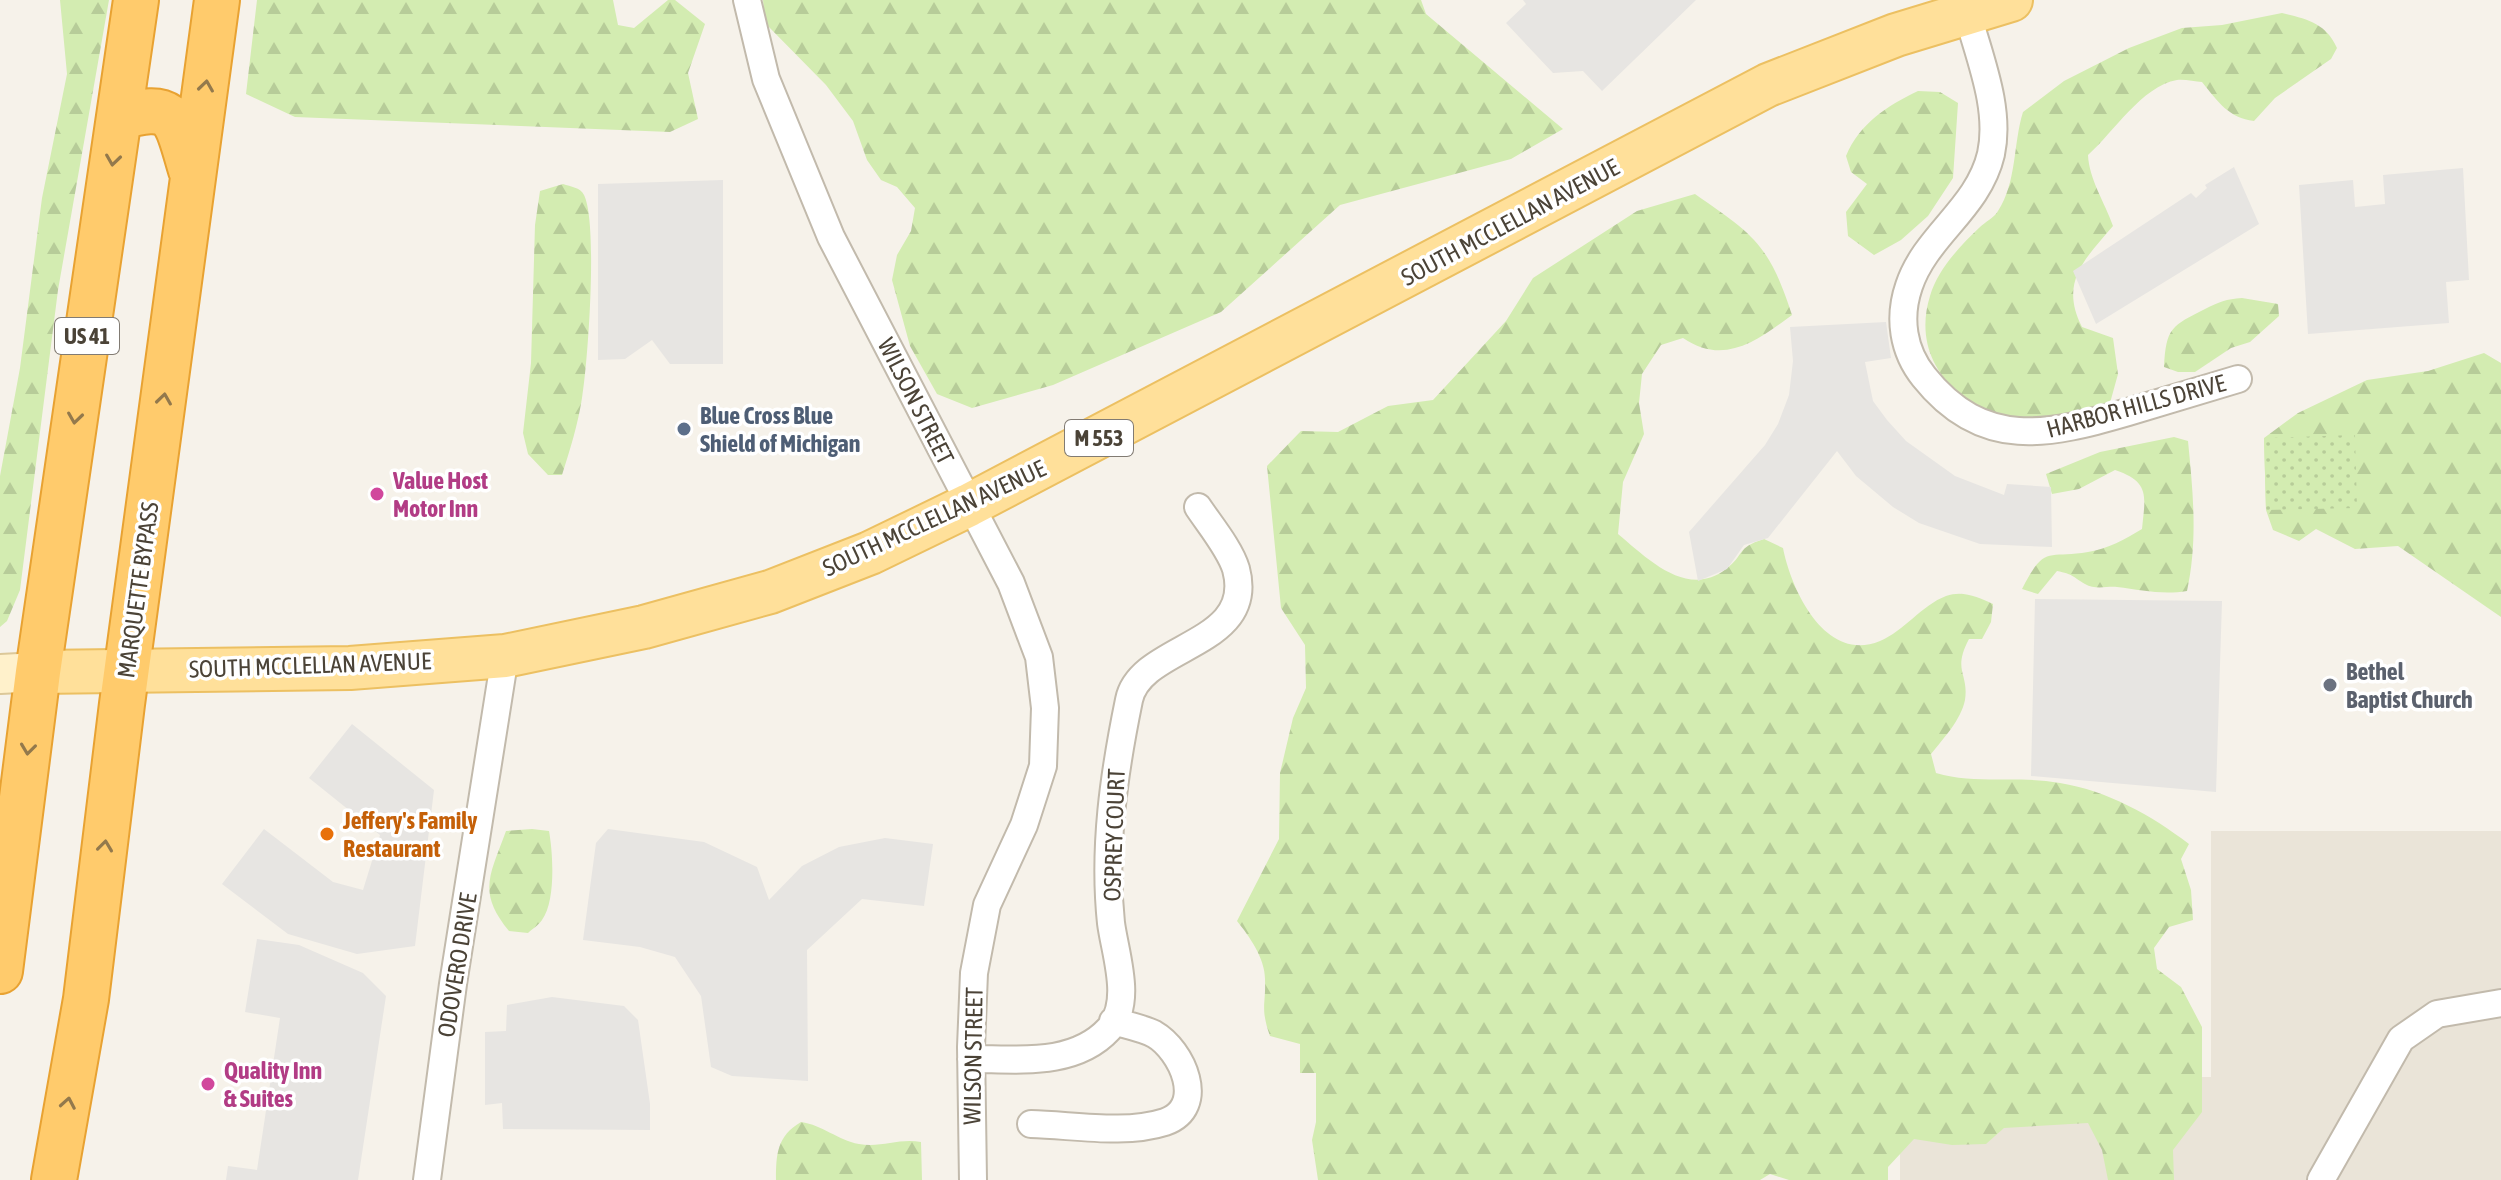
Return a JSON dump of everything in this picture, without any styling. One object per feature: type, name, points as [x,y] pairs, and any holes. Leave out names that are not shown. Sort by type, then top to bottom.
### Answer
[{"type":"highway","name":"US 41","points":[[0,971],[19,673],[119,118],[136,0]]},
{"type":"highway","name":"MARQUETTE BYPASS","points":[[54,1180],[86,999],[217,0]]},
{"type":"highway","points":[[119,118],[145,109],[159,109],[170,117],[177,126],[193,176]]},
{"type":"main road","name":"SOUTH MCCLELLAN AVENUE","points":[[19,673],[350,668],[505,656],[644,627],[770,592],[870,553],[969,505],[1768,85],[1896,35],[2011,0]]},
{"type":"street","name":"WILSON STREET","points":[[747,0],[766,79],[831,237],[1011,583],[1039,657],[1045,708],[1043,766],[1024,825],[987,905],[974,973],[971,1059],[973,1180]]},
{"type":"street","name":"HARBOR HILLS DRIVE","points":[[1967,12],[1991,102],[1994,132],[1981,185],[1964,210],[1925,253],[1909,286],[1902,316],[1904,334],[1918,369],[1939,396],[1964,413],[1999,428],[2036,434],[2071,428],[2238,379]]},
{"type":"street","name":"OSPREY COURT","points":[[1113,1021],[1119,1005],[1120,965],[1110,891],[1113,782],[1130,694],[1143,675],[1213,632],[1230,614],[1238,592],[1236,568],[1198,507]]},
{"type":"street","name":"ODOVERO DRIVE","points":[[427,1180],[453,984],[505,656]]},
{"type":"street","points":[[2321,1180],[2401,1039],[2437,1014],[2501,1003]]},
{"type":"street","points":[[971,1059],[1043,1059],[1068,1055],[1110,1028],[1113,1021],[1153,1034],[1171,1047],[1181,1062],[1189,1087],[1183,1109],[1170,1120],[1146,1127],[1031,1124]]},
{"type":"shaded area","points":[[1523,0],[1696,0],[1602,91],[1583,71],[1553,73],[1506,23],[1526,4]]},
{"type":"shaded area","points":[[2234,167],[2259,224],[2096,324],[2073,271],[2191,193],[2196,198],[2207,188],[2205,185]]},
{"type":"shaded area","points":[[2463,168],[2469,280],[2446,282],[2449,323],[2308,334],[2299,185],[2353,180],[2355,207],[2385,204],[2383,175]]},
{"type":"shaded area","points":[[723,180],[723,364],[670,364],[652,340],[625,359],[598,360],[598,184]]},
{"type":"shaded area","points":[[1886,322],[1891,358],[1865,362],[1873,401],[1887,420],[1906,441],[1955,476],[2004,495],[2007,484],[2051,487],[2052,547],[1980,544],[1919,523],[1893,507],[1856,476],[1837,451],[1768,538],[1744,545],[1727,569],[1698,581],[1689,532],[1765,445],[1778,424],[1789,395],[1793,361],[1790,327]]},
{"type":"shaded area","points":[[2035,599],[2222,601],[2216,792],[2031,776]]},
{"type":"shaded area","points":[[352,724],[434,790],[415,946],[357,954],[288,934],[222,884],[264,829],[333,882],[363,890],[380,835],[309,778]]},
{"type":"shaded area","points":[[608,829],[704,842],[757,867],[769,900],[802,866],[839,847],[885,838],[933,844],[924,906],[862,899],[807,950],[808,1081],[732,1076],[711,1067],[701,996],[675,957],[640,947],[583,940],[596,843]]},
{"type":"shaded area","points":[[2211,831],[2501,831],[2501,1180],[1900,1180],[1900,1077],[2211,1077]]},
{"type":"shaded area","points":[[257,939],[299,945],[363,973],[386,996],[358,1180],[226,1180],[228,1166],[257,1170],[280,1018],[245,1012]]},
{"type":"shaded area","points":[[552,997],[624,1006],[638,1020],[650,1104],[650,1130],[503,1129],[502,1103],[485,1105],[485,1032],[506,1031],[507,1005]]},
{"type":"green space","points":[[60,0],[109,0],[58,290],[20,590],[7,621],[0,627],[0,476],[20,368],[42,198],[67,74]]},
{"type":"green space","points":[[257,0],[613,0],[618,25],[634,28],[668,0],[675,0],[705,24],[688,73],[698,119],[670,132],[295,117],[246,94]]},
{"type":"green space","points":[[763,0],[1421,0],[1426,14],[1563,129],[1511,159],[1340,205],[1221,312],[1053,385],[972,408],[937,394],[910,346],[892,280],[897,255],[911,231],[915,208],[897,187],[881,180],[867,160],[853,121],[826,85],[765,23]]},
{"type":"green space","points":[[2282,13],[2307,20],[2321,28],[2337,48],[2331,59],[2275,98],[2254,121],[2231,113],[2202,82],[2177,80],[2164,84],[2140,101],[2088,155],[2094,182],[2113,226],[2078,272],[2073,297],[2082,327],[2113,338],[2118,374],[2110,403],[2058,418],[2027,421],[1982,408],[1963,396],[1947,381],[1927,343],[1926,320],[1930,296],[1950,258],[1996,213],[2004,200],[2012,175],[2023,112],[2064,81],[2129,48],[2182,28],[2222,25]]},
{"type":"green space","points":[[1918,91],[1940,92],[1958,103],[1953,178],[1928,216],[1901,240],[1874,255],[1848,236],[1846,212],[1867,184],[1851,172],[1846,156],[1867,125]]},
{"type":"green space","points":[[563,184],[582,192],[588,210],[591,262],[589,325],[582,398],[574,437],[562,475],[548,475],[528,454],[523,433],[531,363],[535,225],[540,191]]},
{"type":"green space","points":[[1695,194],[1732,220],[1757,243],[1775,272],[1792,315],[1766,334],[1740,347],[1712,350],[1683,338],[1661,345],[1642,374],[1639,403],[1644,434],[1623,482],[1618,534],[1655,564],[1683,578],[1697,580],[1726,569],[1755,542],[1764,539],[1783,548],[1803,602],[1827,632],[1843,642],[1860,645],[1880,641],[1929,605],[1952,594],[1964,594],[1993,604],[1991,622],[1982,639],[1969,639],[1964,650],[1961,665],[1965,700],[1956,722],[1931,754],[1936,773],[1951,777],[2044,781],[2078,787],[2128,806],[2160,823],[2189,844],[2181,859],[2191,890],[2193,920],[2169,927],[2154,948],[2157,969],[2181,987],[2202,1027],[2202,1112],[2173,1150],[2174,1180],[2108,1180],[2102,1150],[2088,1123],[2004,1128],[1986,1144],[1952,1145],[1914,1139],[1888,1167],[1888,1180],[1789,1180],[1770,1174],[1760,1180],[1318,1180],[1312,1140],[1316,1122],[1316,1073],[1300,1073],[1300,1044],[1270,1036],[1264,1012],[1262,963],[1237,921],[1279,839],[1280,773],[1293,718],[1306,688],[1305,645],[1281,608],[1267,466],[1301,431],[1338,432],[1388,406],[1433,400],[1506,321],[1533,278],[1637,211]]},
{"type":"green space","points":[[2242,298],[2278,304],[2279,316],[2250,342],[2231,348],[2195,372],[2178,372],[2164,367],[2169,336],[2178,324],[2219,303]]},
{"type":"green space","points":[[2484,353],[2501,363],[2501,617],[2398,546],[2355,549],[2316,529],[2299,541],[2273,530],[2266,510],[2264,438],[2298,413],[2367,380],[2428,371]]},
{"type":"green space","points":[[2355,435],[2357,508],[2266,510],[2264,438]]},
{"type":"green space","points":[[2174,437],[2188,441],[2192,479],[2194,516],[2187,591],[2093,587],[2057,571],[2038,594],[2022,589],[2036,565],[2048,556],[2102,549],[2142,529],[2143,492],[2127,475],[2115,470],[2079,489],[2052,494],[2046,474],[2100,452]]},
{"type":"green space","points":[[506,831],[549,831],[552,864],[550,901],[542,920],[528,933],[509,931],[493,905],[491,872]]},
{"type":"green space","points":[[801,1122],[859,1144],[921,1142],[922,1180],[776,1180],[780,1146],[787,1133]]},
{"type":"place","name":"Blue Cross Blue Shield of Michigan","points":[[684,429]]},
{"type":"place","name":"Value Host Motor Inn","points":[[377,494]]},
{"type":"place","name":"Bethel Baptist Church","points":[[2330,685]]},
{"type":"place","name":"Jeffery's Family Restaurant","points":[[327,834]]},
{"type":"place","name":"Quality Inn & Suites","points":[[208,1084]]}]
